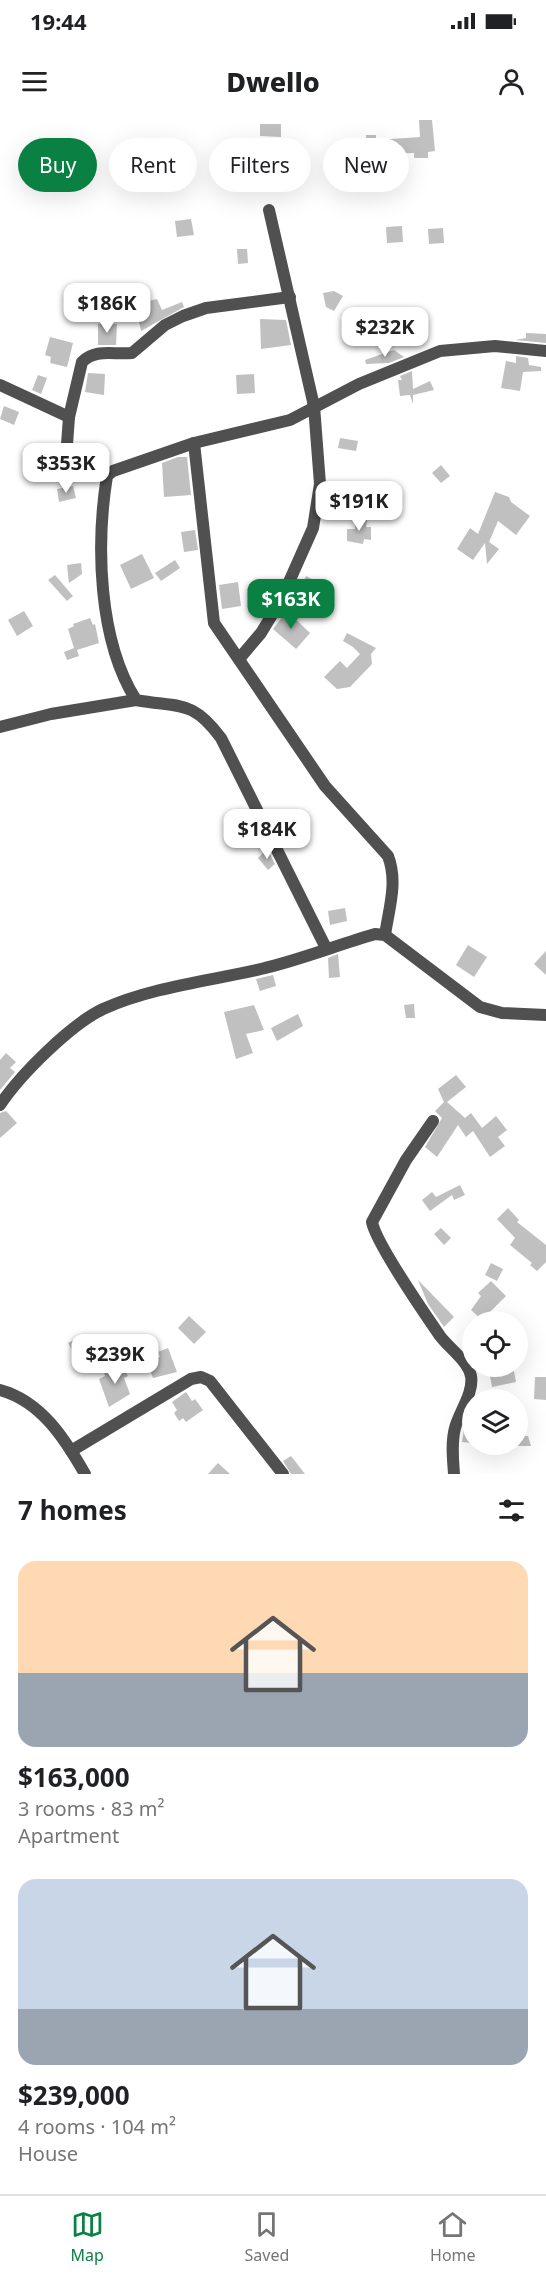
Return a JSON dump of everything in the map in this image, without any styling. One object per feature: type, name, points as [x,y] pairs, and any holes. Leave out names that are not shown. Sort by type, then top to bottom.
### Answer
[{"type":"street","points":[[239,659],[261,633],[281,600],[313,528],[320,484],[314,406],[269,210]]},
{"type":"street","points":[[107,476],[76,470],[69,464],[66,448],[69,417],[82,362],[87,356],[94,353],[132,353],[165,325],[206,308],[290,297]]},
{"type":"street","points":[[136,700],[126,685],[117,661],[102,582],[107,476],[112,471],[194,443],[290,420],[314,406],[395,368],[440,351],[495,346],[546,351]]},
{"type":"street","points":[[0,385],[69,417]]},
{"type":"street","points":[[194,443],[214,623],[325,786],[388,856],[393,870],[394,884],[385,935]]},
{"type":"street","points":[[0,727],[51,714],[136,700],[186,706],[206,718],[221,738],[326,948]]},
{"type":"street","points":[[0,1103],[51,1049],[101,1010],[207,979],[279,964],[375,933],[385,935],[480,1007],[502,1013],[546,1015]]},
{"type":"street","points":[[433,1121],[406,1160],[372,1222],[373,1231],[406,1284],[441,1337],[468,1368],[471,1376],[467,1397],[455,1429],[452,1452],[454,1474]]},
{"type":"street","points":[[71,1451],[191,1379],[201,1377],[210,1381],[283,1474]]},
{"type":"street","points":[[0,1390],[16,1394],[34,1406],[71,1451],[85,1474]]},
{"type":"building","points":[[419,120],[432,120],[435,151],[428,152],[428,158],[414,158],[414,153],[409,153],[409,138],[405,138],[420,137]]},
{"type":"building","points":[[260,124],[281,124],[281,137],[260,136]]},
{"type":"building","points":[[366,135],[376,135],[376,138],[366,138]]},
{"type":"building","points":[[191,219],[194,235],[177,237],[175,221]]},
{"type":"building","points":[[402,226],[403,242],[387,243],[386,227]]},
{"type":"building","points":[[443,228],[444,243],[429,244],[428,229]]},
{"type":"building","points":[[237,249],[247,249],[248,263],[238,264]]},
{"type":"building","points":[[117,288],[118,305],[95,307],[94,290]]},
{"type":"building","points":[[334,291],[343,296],[334,311],[326,307],[323,293]]},
{"type":"building","points":[[157,299],[162,310],[182,302],[184,307],[141,331],[135,304]]},
{"type":"building","points":[[417,310],[418,321],[408,322],[407,311]]},
{"type":"building","points":[[260,319],[286,320],[291,345],[261,349]]},
{"type":"building","points":[[98,324],[117,324],[116,345],[98,345]]},
{"type":"building","points":[[526,333],[546,334],[546,343],[515,340],[526,338]]},
{"type":"building","points":[[50,337],[73,343],[67,367],[50,363],[51,357],[45,355]]},
{"type":"building","points":[[394,350],[404,357],[389,363],[366,364],[365,360]]},
{"type":"building","points":[[516,356],[528,358],[529,365],[541,367],[541,371],[523,372],[520,391],[501,388],[506,361],[516,363]]},
{"type":"building","points":[[412,371],[413,389],[430,381],[434,390],[413,395],[413,404],[410,395],[400,396],[398,380],[402,380],[400,376]]},
{"type":"building","points":[[88,373],[105,374],[104,395],[85,392]]},
{"type":"building","points":[[254,374],[255,393],[237,394],[236,375]]},
{"type":"building","points":[[38,375],[47,378],[41,394],[32,390]]},
{"type":"building","points":[[4,406],[19,412],[14,425],[0,419]]},
{"type":"building","points":[[340,438],[358,441],[356,451],[338,448]]},
{"type":"building","points":[[178,457],[187,457],[191,495],[164,497],[162,463]]},
{"type":"building","points":[[441,465],[450,476],[441,483],[432,473]]},
{"type":"building","points":[[73,486],[76,498],[59,502],[57,489]]},
{"type":"building","points":[[495,492],[509,497],[511,502],[530,516],[516,535],[498,521],[489,542],[499,549],[487,564],[485,543],[473,560],[457,549],[470,528],[478,534]]},
{"type":"building","points":[[356,517],[367,519],[366,527],[371,527],[371,540],[364,539],[363,544],[347,541],[347,529],[355,529]]},
{"type":"building","points":[[195,530],[198,550],[184,552],[181,532]]},
{"type":"building","points":[[142,554],[154,578],[131,589],[120,565]]},
{"type":"building","points":[[175,560],[180,568],[161,581],[155,573]]},
{"type":"building","points":[[81,563],[82,574],[69,583],[67,565]]},
{"type":"building","points":[[55,575],[73,596],[67,601],[48,580]]},
{"type":"building","points":[[306,576],[323,585],[312,606],[297,598]]},
{"type":"building","points":[[238,582],[241,606],[222,609],[219,585]]},
{"type":"building","points":[[24,611],[33,626],[17,636],[8,620]]},
{"type":"building","points":[[287,611],[310,633],[296,649],[273,629]]},
{"type":"building","points":[[90,618],[93,625],[95,624],[99,643],[77,650],[79,656],[67,660],[64,652],[74,648],[68,629],[74,626],[73,624]]},
{"type":"building","points":[[347,633],[376,648],[371,654],[372,664],[350,687],[337,689],[324,677],[340,661],[347,668],[360,654],[343,641]]},
{"type":"building","points":[[267,849],[275,864],[268,870],[258,858]]},
{"type":"building","points":[[345,908],[347,921],[330,925],[328,911]]},
{"type":"building","points":[[468,945],[487,957],[474,977],[456,965]]},
{"type":"building","points":[[546,951],[546,975],[534,964]]},
{"type":"building","points":[[338,954],[340,977],[329,978],[328,958]]},
{"type":"building","points":[[273,975],[276,986],[260,991],[256,979]]},
{"type":"building","points":[[414,1004],[415,1018],[406,1018],[404,1005]]},
{"type":"building","points":[[254,1005],[264,1030],[246,1034],[253,1053],[236,1059],[224,1012]]},
{"type":"building","points":[[298,1014],[303,1026],[277,1041],[271,1028]]},
{"type":"building","points":[[6,1053],[16,1062],[10,1068],[15,1072],[0,1090],[0,1060]]},
{"type":"building","points":[[456,1075],[466,1087],[447,1102],[465,1118],[471,1113],[482,1128],[496,1116],[507,1130],[498,1137],[505,1146],[490,1157],[473,1131],[466,1137],[458,1125],[437,1157],[425,1147],[442,1118],[435,1111],[444,1102],[438,1089]]},
{"type":"building","points":[[6,1111],[17,1123],[0,1138],[0,1113]]},
{"type":"building","points":[[460,1185],[465,1195],[454,1200],[452,1195],[430,1211],[422,1200],[432,1192],[436,1197]]},
{"type":"building","points":[[508,1208],[519,1220],[517,1222],[546,1245],[546,1262],[537,1271],[530,1265],[532,1263],[510,1245],[515,1238],[497,1219]]},
{"type":"building","points":[[441,1228],[451,1238],[444,1245],[434,1234]]},
{"type":"building","points":[[491,1263],[503,1269],[497,1281],[485,1275]]},
{"type":"building","points":[[418,1280],[454,1317],[444,1327],[428,1304]]},
{"type":"building","points":[[491,1281],[506,1296],[491,1311],[472,1311],[481,1296],[478,1293]]},
{"type":"building","points":[[189,1316],[206,1332],[194,1344],[178,1328]]},
{"type":"building","points":[[78,1338],[85,1351],[75,1356],[68,1343]]},
{"type":"building","points":[[168,1348],[177,1372],[153,1378],[147,1362],[160,1357],[158,1352]]},
{"type":"building","points":[[122,1364],[128,1376],[124,1378],[130,1394],[109,1407],[99,1379],[105,1376],[104,1373]]},
{"type":"building","points":[[490,1377],[515,1377],[516,1382],[492,1387]]},
{"type":"building","points":[[535,1377],[546,1377],[546,1400],[534,1399]]},
{"type":"building","points":[[186,1392],[192,1401],[195,1399],[203,1410],[186,1422],[183,1418],[179,1421],[174,1413],[177,1410],[172,1402]]},
{"type":"building","points":[[291,1456],[305,1474],[291,1474],[283,1461]]},
{"type":"building","points":[[218,1463],[230,1474],[208,1474]]}]
